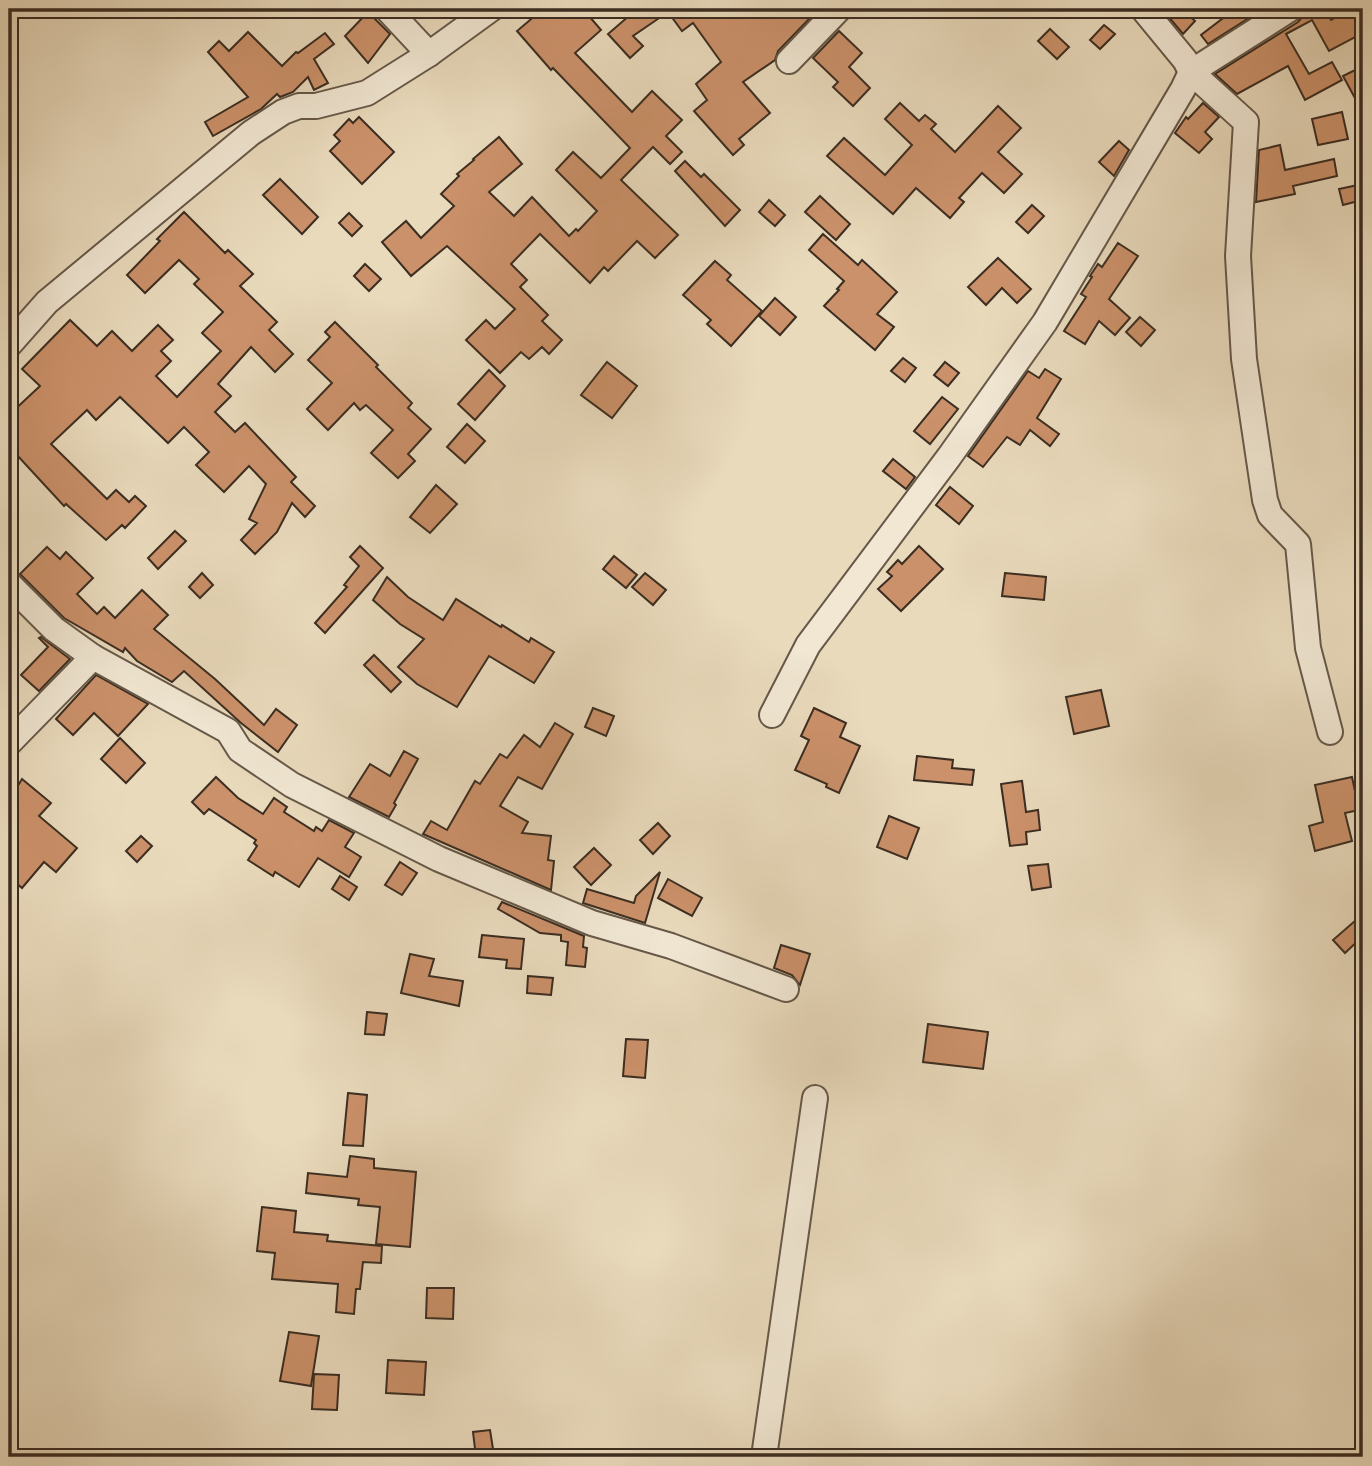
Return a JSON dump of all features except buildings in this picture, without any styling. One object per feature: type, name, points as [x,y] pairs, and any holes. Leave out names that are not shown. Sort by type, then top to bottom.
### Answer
[{"type":"street","points":[[387,9],[429,54]]},
{"type":"street","points":[[9,345],[47,302],[251,133],[283,112],[299,106],[316,106],[367,93],[429,54],[491,9]]},
{"type":"street","points":[[789,61],[839,9]]},
{"type":"street","points":[[1143,9],[1185,60],[1191,72],[1246,122],[1238,256],[1244,359],[1265,500],[1270,515],[1298,544],[1307,648],[1330,732]]},
{"type":"street","points":[[772,715],[808,645],[949,457],[1045,322],[1191,72],[1290,9]]},
{"type":"street","points":[[9,584],[54,629],[93,657],[228,731],[240,750],[292,785],[439,859],[592,923],[671,946],[786,989]]},
{"type":"street","points":[[9,743],[93,657]]},
{"type":"street","points":[[764,1457],[815,1098]]}]
